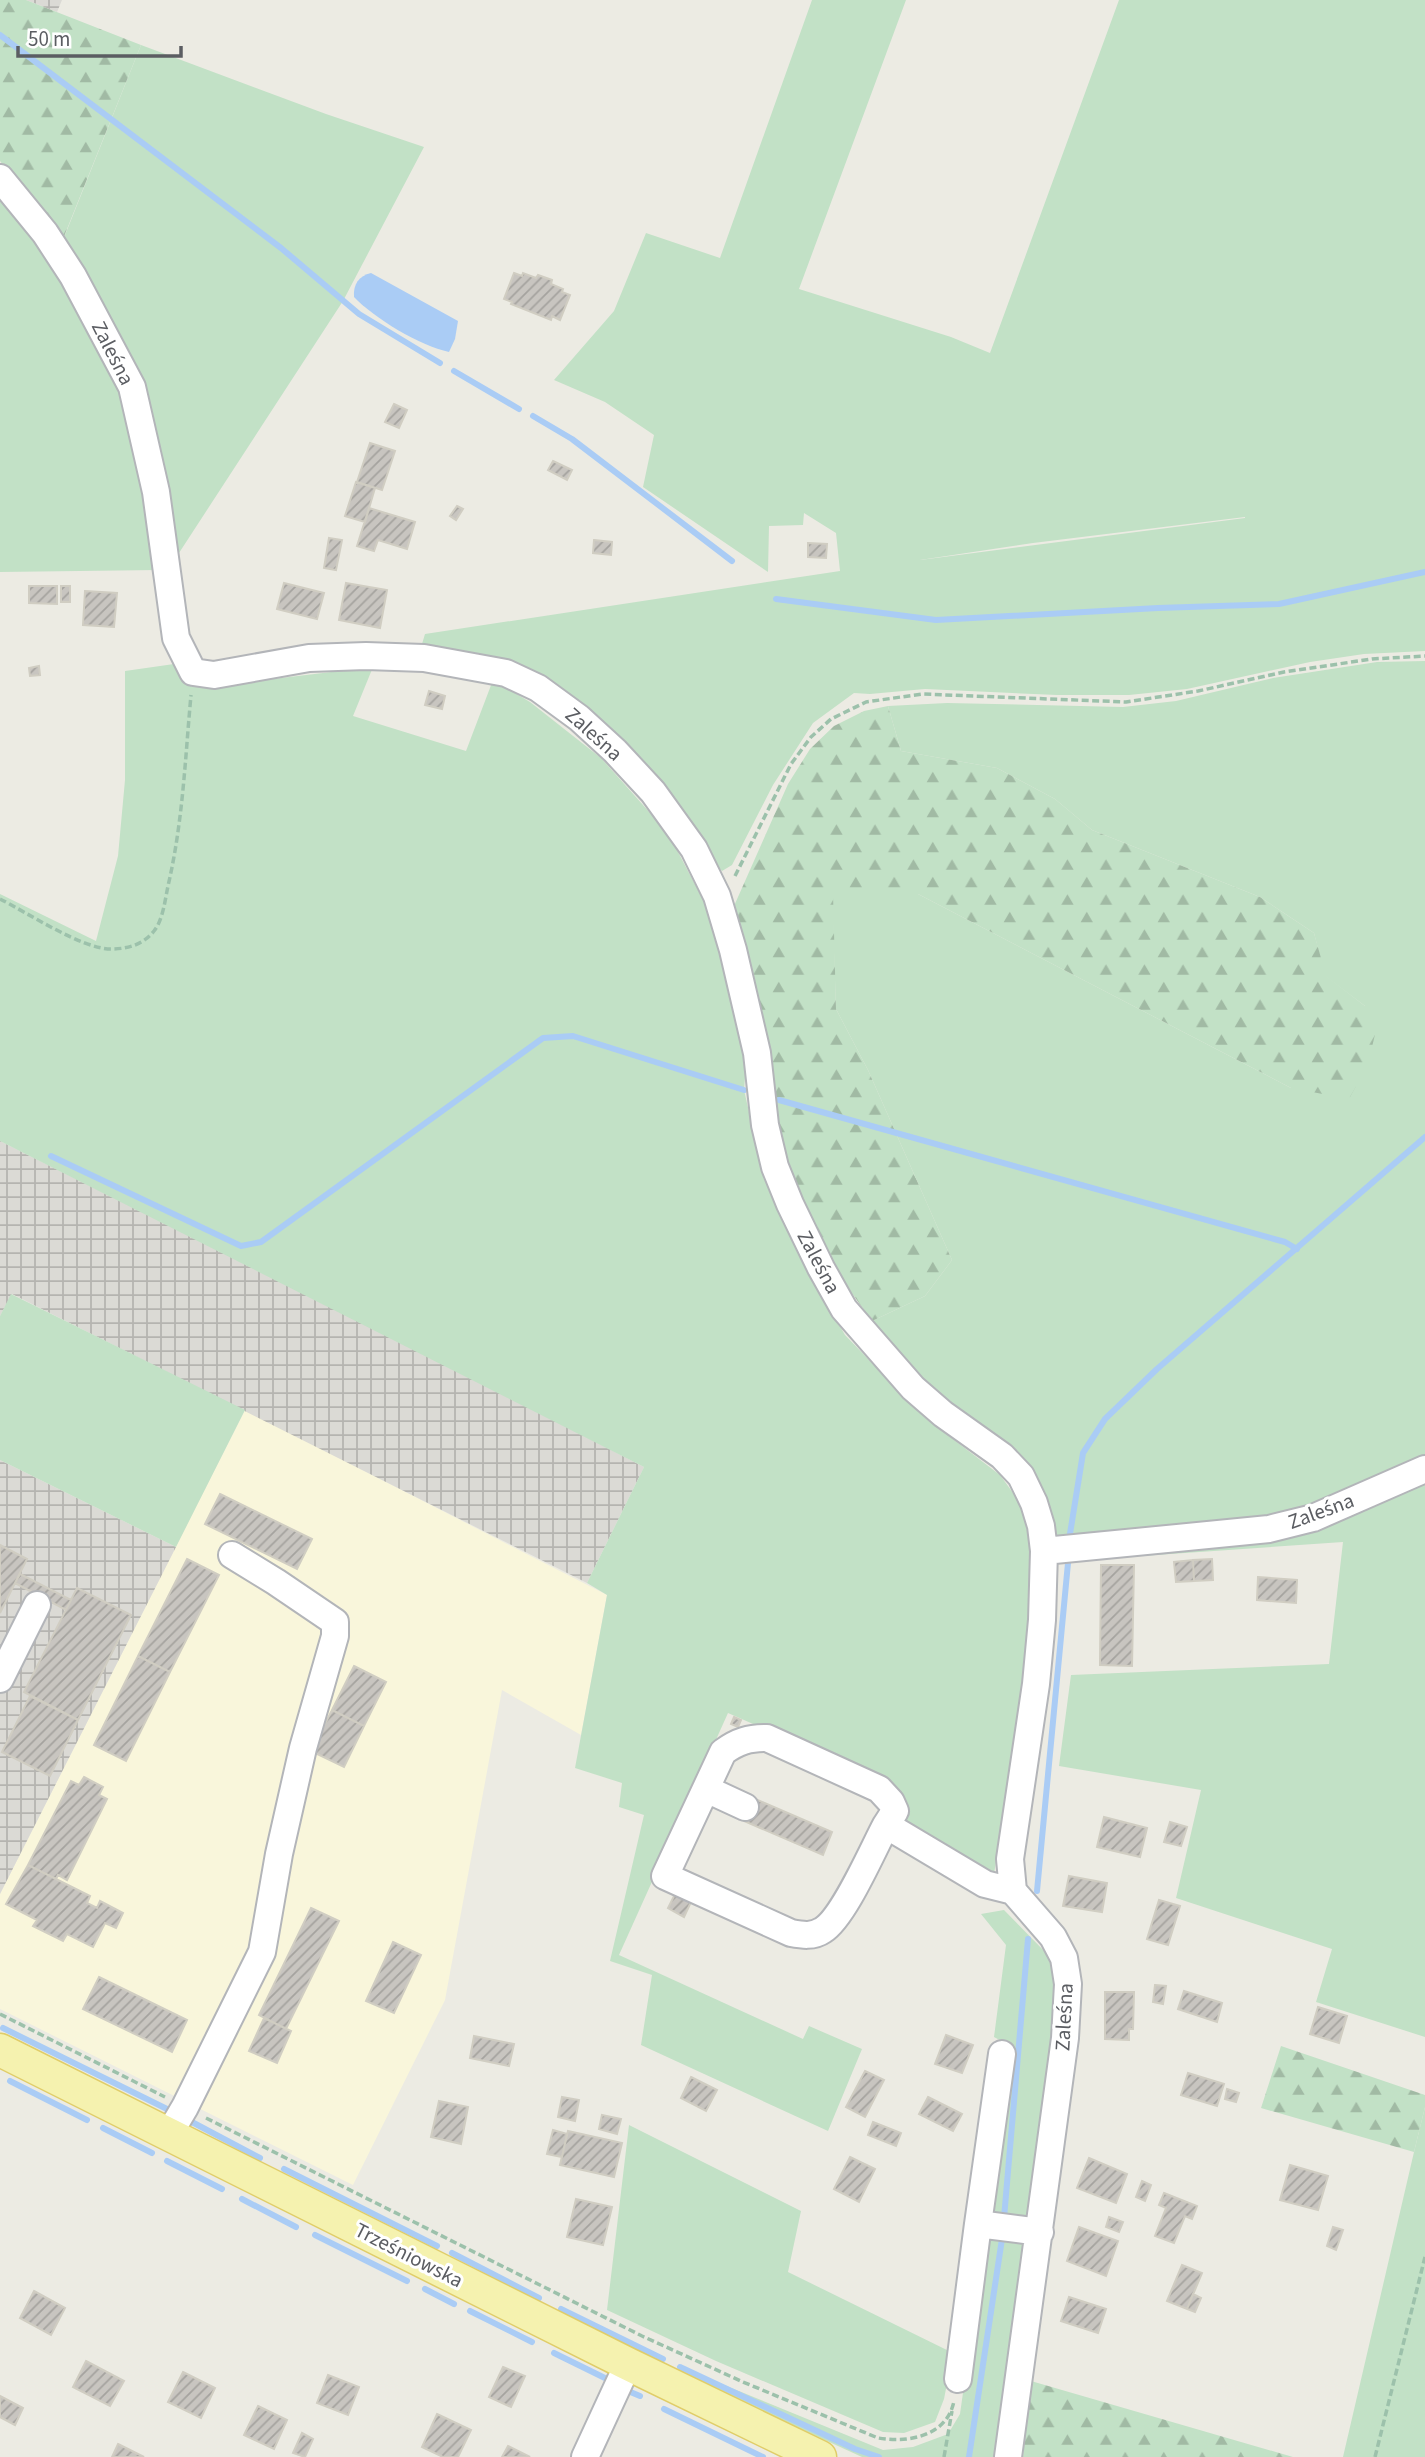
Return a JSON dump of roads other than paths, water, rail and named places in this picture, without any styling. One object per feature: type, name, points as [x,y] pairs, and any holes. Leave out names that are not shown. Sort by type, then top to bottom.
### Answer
[{"type":"main road","name":"Trześniowska","points":[[0,2050],[820,2457]]},
{"type":"street","name":"Zaleśna","points":[[0,178],[45,233],[73,276],[132,387],[156,492],[176,638],[193,672],[214,675],[309,658],[366,656],[424,658],[506,673],[538,688],[579,718],[615,751],[674,818],[694,849],[717,896],[757,1053],[765,1125],[775,1167],[821,1268],[844,1309],[914,1388],[943,1414],[1002,1457],[1021,1476],[1034,1503],[1041,1526],[1044,1551],[1036,1684],[1010,1859],[1013,1891],[1053,1937],[1064,1958],[1068,1984],[1065,2038],[1008,2457]]},
{"type":"street","name":"Zaleśna","points":[[1044,1551],[1269,1529],[1312,1518],[1425,1469]]},
{"type":"street","points":[[169,2134],[262,1952],[279,1854],[303,1748],[335,1636],[335,1622],[232,1555]]},
{"type":"street","points":[[0,1679],[37,1605]]},
{"type":"street","points":[[750,1738],[767,1738],[880,1789],[895,1811],[886,1825],[837,1917],[823,1930],[806,1936],[791,1933],[665,1876],[723,1752],[736,1742],[750,1738]]},
{"type":"street","points":[[706,1789],[745,1808]]},
{"type":"street","points":[[886,1825],[985,1884],[1013,1891]]},
{"type":"street","points":[[958,2379],[1002,2054]]},
{"type":"street","points":[[978,2224],[1040,2232]]},
{"type":"street","points":[[585,2457],[628,2364]]},
{"type":"water","points":[[371,273],[458,321],[455,339],[449,352],[425,344],[398,330],[373,314],[354,297],[358,281]]},
{"type":"waterway","points":[[0,35],[281,248],[359,314],[440,363]]},
{"type":"waterway","points":[[454,371],[519,409]]},
{"type":"waterway","points":[[533,416],[572,439],[732,561]]},
{"type":"waterway","points":[[776,599],[936,620],[1279,604],[1425,572]]},
{"type":"waterway","points":[[51,1156],[241,1246],[261,1242],[543,1038],[573,1036],[744,1090]]},
{"type":"waterway","points":[[779,1100],[1285,1242],[1297,1249]]},
{"type":"waterway","points":[[1069,1540],[1083,1453],[1105,1419],[1157,1369],[1425,1137]]},
{"type":"waterway","points":[[1037,1891],[1068,1563]]},
{"type":"waterway","points":[[1004,2218],[1028,1939]]},
{"type":"waterway","points":[[3,2028],[167,2109]]},
{"type":"waterway","points":[[10,2081],[87,2120]]},
{"type":"waterway","points":[[190,2121],[260,2158]]},
{"type":"waterway","points":[[103,2128],[152,2153]]},
{"type":"waterway","points":[[167,2161],[222,2189]]},
{"type":"waterway","points":[[284,2169],[437,2246]]},
{"type":"waterway","points":[[242,2199],[296,2227]]},
{"type":"waterway","points":[[315,2235],[407,2281]]},
{"type":"waterway","points":[[969,2457],[1002,2239]]},
{"type":"waterway","points":[[452,2253],[539,2298]]},
{"type":"waterway","points":[[425,2289],[454,2304]]},
{"type":"waterway","points":[[561,2309],[663,2359]]},
{"type":"waterway","points":[[470,2311],[532,2342]]},
{"type":"waterway","points":[[554,2353],[611,2381]]},
{"type":"waterway","points":[[680,2367],[855,2449],[879,2457]]},
{"type":"waterway","points":[[628,2391],[640,2396]]},
{"type":"waterway","points":[[664,2409],[763,2457]]}]
